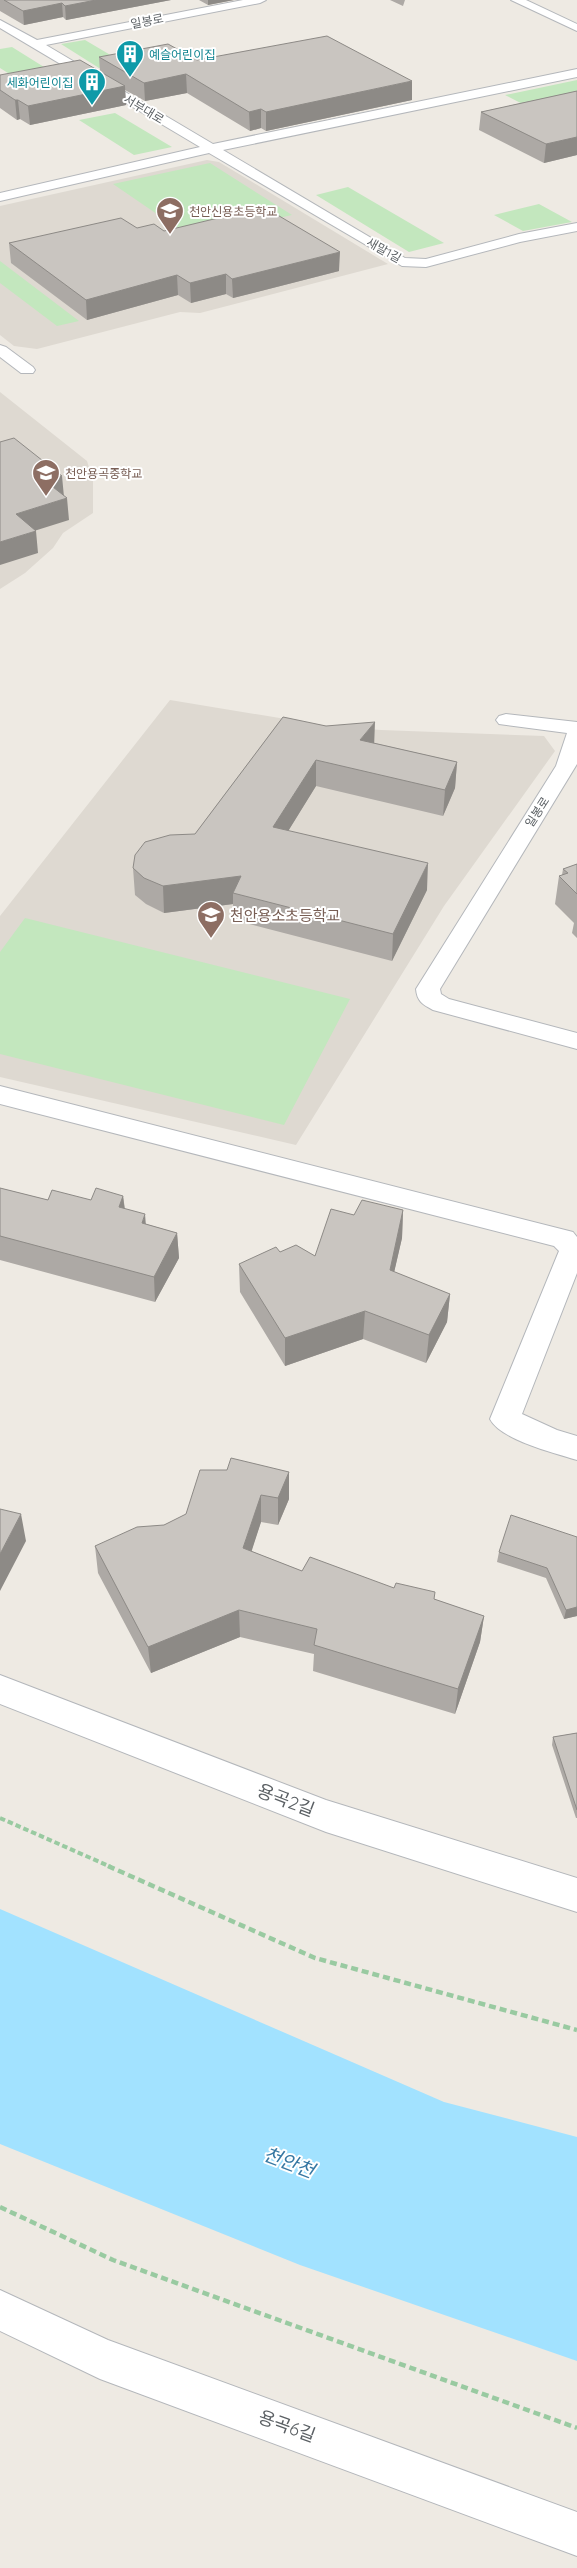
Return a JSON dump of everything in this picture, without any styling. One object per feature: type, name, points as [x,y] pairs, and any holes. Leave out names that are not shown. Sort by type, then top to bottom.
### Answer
[{"type":"street","points":[[197,0],[214,9]]},
{"type":"street","name":"일봉로","points":[[35,44],[260,0]]},
{"type":"street","points":[[517,0],[577,28]]},
{"type":"street","name":"서부대로","points":[[0,23],[210,149]]},
{"type":"street","points":[[0,197],[210,149],[577,73]]},
{"type":"street","name":"새말1길","points":[[210,149],[402,262],[426,263],[520,238],[577,227]]},
{"type":"street","points":[[0,350],[27,370]]},
{"type":"street","points":[[506,720],[577,728]]},
{"type":"street","name":"일봉로","points":[[577,734],[566,766],[428,989],[429,998],[441,1005],[577,1040]]},
{"type":"street","points":[[0,1095],[563,1239],[573,1249],[505,1419],[548,1440],[577,1448]]},
{"type":"street","name":"용곡2길","points":[[0,1689],[326,1816],[577,1895]]},
{"type":"street","name":"용곡6길","points":[[0,2310],[100,2358],[577,2534]]},
{"type":"path","points":[[0,1818],[316,1958],[577,2030]]},
{"type":"path","points":[[0,2207],[113,2260],[577,2428]]},
{"type":"shaded area","name":"천안신용초등학교","points":[[207,160],[219,162],[388,264],[200,313],[180,312],[37,349],[14,346],[0,335],[0,206]]},
{"type":"shaded area","name":"천안용곡중학교","points":[[0,392],[87,461],[93,480],[93,513],[63,533],[53,548],[25,573],[0,589]]},
{"type":"shaded area","name":"천안용소초등학교","points":[[170,700],[328,726],[381,730],[544,736],[555,751],[444,906],[296,1145],[0,1077],[0,916]]},
{"type":"green space","points":[[85,40],[124,63],[99,68],[61,44]]},
{"type":"green space","points":[[12,47],[52,72],[16,78],[0,68],[0,49]]},
{"type":"green space","points":[[577,80],[577,105],[540,113],[505,95]]},
{"type":"green space","points":[[115,113],[172,147],[134,155],[79,120]]},
{"type":"green space","points":[[210,163],[292,215],[192,238],[113,184]]},
{"type":"green space","points":[[348,187],[444,243],[409,252],[316,195]]},
{"type":"green space","points":[[539,204],[572,222],[523,231],[494,215]]},
{"type":"green space","points":[[0,261],[79,321],[57,326],[0,283]]},
{"type":"green space","points":[[25,918],[350,999],[284,1125],[0,1054],[0,952]]},
{"type":"water","name":"천안천","points":[[0,1909],[444,2102],[577,2137],[577,2361],[300,2265],[0,2144]]},
{"type":"building","points":[[4,0],[96,0],[65,6],[62,3],[23,11]]},
{"type":"building","points":[[327,36],[412,81],[266,112],[261,109],[249,112],[186,74],[144,83],[99,57],[168,44],[197,60]]},
{"type":"building","points":[[80,60],[125,86],[28,106],[0,90],[0,75]]},
{"type":"building","points":[[577,91],[577,137],[546,144],[481,112]]},
{"type":"building","points":[[264,207],[340,252],[232,279],[226,274],[190,283],[177,275],[86,300],[9,243],[121,218],[137,228],[154,224],[164,231]]},
{"type":"building","points":[[14,438],[62,476],[44,480],[67,498],[16,514],[36,531],[0,542],[0,442]]},
{"type":"building","points":[[283,717],[326,726],[375,722],[360,740],[457,762],[445,790],[316,760],[273,827],[428,863],[393,934],[233,893],[241,876],[163,886],[144,878],[133,868],[135,855],[145,842],[170,835],[195,834]]},
{"type":"building","points":[[577,864],[577,894],[559,876],[568,873],[563,869]]},
{"type":"building","points":[[0,1188],[48,1200],[52,1190],[91,1200],[96,1188],[123,1196],[119,1207],[145,1214],[142,1223],[177,1233],[154,1277],[0,1236]]},
{"type":"building","points":[[362,1200],[403,1210],[390,1270],[450,1294],[429,1335],[365,1311],[285,1338],[239,1264],[276,1247],[280,1252],[296,1245],[315,1256],[331,1209],[354,1215]]},
{"type":"building","points":[[231,1458],[289,1472],[278,1498],[261,1495],[243,1548],[302,1571],[310,1557],[394,1588],[396,1583],[435,1592],[434,1599],[484,1616],[458,1689],[314,1645],[317,1629],[239,1610],[148,1647],[95,1546],[137,1527],[164,1525],[186,1514],[200,1470],[227,1470]]},
{"type":"building","points":[[0,1509],[21,1514],[0,1554]]},
{"type":"building","points":[[511,1515],[577,1537],[577,1607],[566,1610],[547,1568],[499,1552]]},
{"type":"building","points":[[577,1733],[577,1810],[553,1737]]},
{"type":"place","name":"예슬어린이집","points":[[130,78]]},
{"type":"place","name":"세화어린이집","points":[[92,106]]},
{"type":"place","name":"천안신용초등학교","points":[[170,235]]},
{"type":"place","name":"천안용곡중학교","points":[[46,497]]},
{"type":"place","name":"천안용소초등학교","points":[[211,939]]}]
